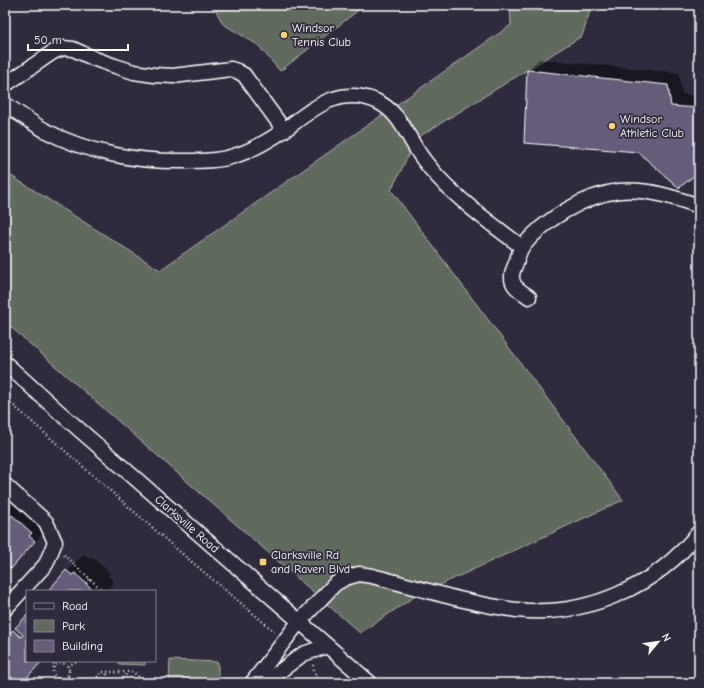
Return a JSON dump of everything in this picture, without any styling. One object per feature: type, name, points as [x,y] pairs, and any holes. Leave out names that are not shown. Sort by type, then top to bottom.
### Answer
[{"type":"street","points":[[5,85],[35,66],[52,52],[63,48],[73,49],[94,59],[134,72],[154,75],[173,76],[231,69],[244,75],[284,130]]},
{"type":"street","points":[[5,104],[46,130],[80,146],[117,155],[156,161],[193,161],[233,156],[263,143],[284,130],[304,114],[319,105],[337,98],[347,96],[358,97],[377,102],[388,108],[398,118],[417,150],[439,177],[475,211],[522,247]]},
{"type":"street","points":[[529,297],[514,286],[511,275],[522,247],[545,225],[582,201],[618,192],[634,191],[656,193],[699,206]]},
{"type":"street","name":"Clarksville Road","points":[[5,363],[64,417],[370,683]]},
{"type":"street","points":[[5,485],[46,522],[55,542],[46,564],[5,609]]},
{"type":"street","points":[[262,680],[299,622],[335,584],[344,578],[359,574],[500,607],[525,610],[570,608],[617,595],[639,584],[673,560],[699,532]]},
{"type":"street","points":[[262,680],[275,675],[303,654],[327,646]]},
{"type":"path","points":[[5,398],[168,541],[269,627]]},
{"type":"path","points":[[86,583],[90,579]]},
{"type":"path","points":[[51,662],[55,665]]},
{"type":"path","points":[[68,666],[75,662]]},
{"type":"path","points":[[55,665],[60,663],[68,666]]},
{"type":"path","points":[[313,663],[318,680],[322,683]]},
{"type":"path","points":[[55,665],[53,669],[57,679]]},
{"type":"path","points":[[57,679],[62,680],[68,676],[70,673],[68,666]]},
{"type":"path","points":[[92,683],[102,672],[133,671],[146,683]]},
{"type":"path","points":[[106,683],[107,672]]},
{"type":"path","points":[[116,683],[128,672]]},
{"type":"path","points":[[68,676],[74,683]]},
{"type":"path","points":[[10,679],[15,683]]},
{"type":"path","points":[[55,683],[57,679]]},
{"type":"path","points":[[82,683],[88,683]]},
{"type":"green space","name":"Windsor Tennis Club","points":[[213,5],[365,5],[280,71],[258,45],[223,24]]},
{"type":"green space","points":[[510,5],[592,5],[582,36],[417,138],[391,190],[623,500],[414,597],[360,633],[5,322],[5,172],[160,270],[511,25]]},
{"type":"green space","points":[[170,660],[218,662],[218,683],[169,682]]},
{"type":"green space","points":[[119,662],[145,662],[145,665],[119,664]]},
{"type":"building","name":"Windsor Athletic Club","points":[[527,70],[668,85],[671,106],[699,108],[699,177],[696,174],[679,188],[638,152],[524,143]]},
{"type":"building","points":[[5,514],[10,518],[12,515],[32,533],[29,536],[35,541],[11,569],[5,564]]},
{"type":"building","points":[[66,570],[72,575],[75,573],[93,590],[49,590]]},
{"type":"building","points":[[26,616],[26,662],[41,662],[22,683],[17,683],[11,678],[9,680],[12,683],[5,683],[5,639],[13,630],[21,637],[23,635],[15,628]]},
{"type":"place","name":"Windsor Tennis Club","points":[[284,35]]},
{"type":"place","name":"Windsor Athletic Club","points":[[612,126]]},
{"type":"place","name":"Clarksville Rd and Raven Blvd","points":[[263,562]]}]
